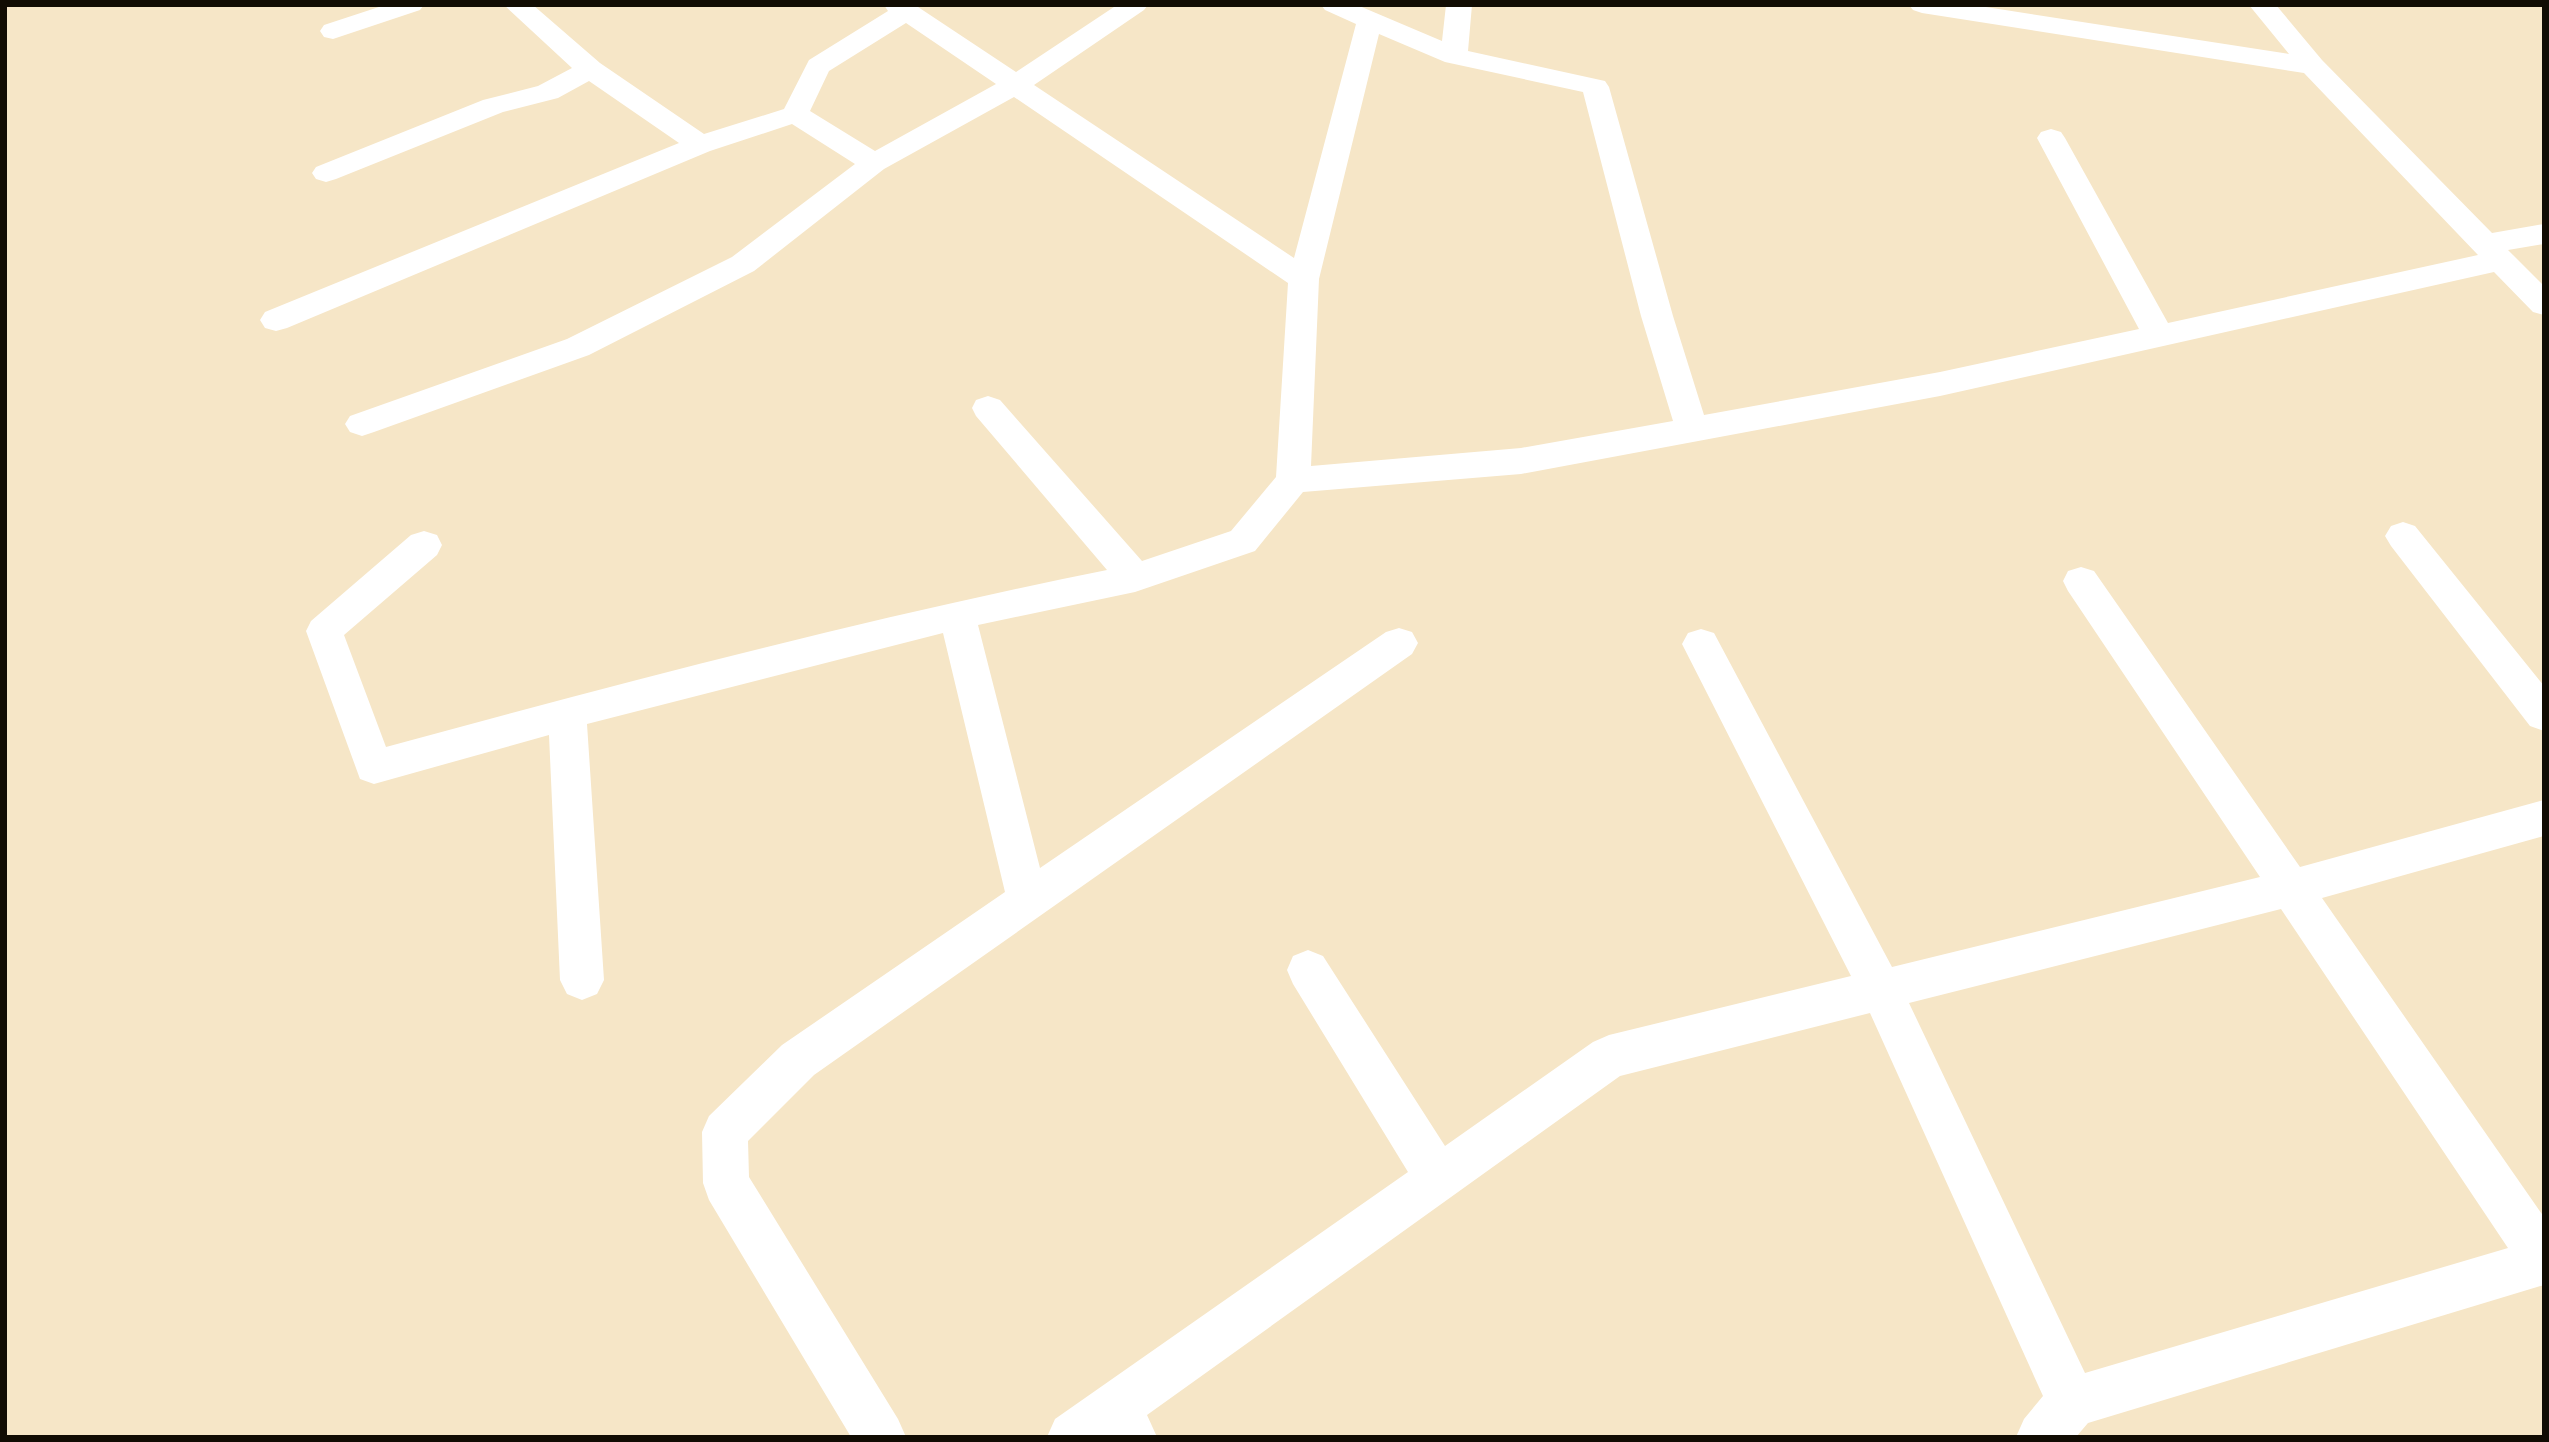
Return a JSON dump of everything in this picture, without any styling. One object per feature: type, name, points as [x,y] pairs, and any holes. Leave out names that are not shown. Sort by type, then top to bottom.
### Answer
[{"type":"street","points":[[333,31],[411,5]]},
{"type":"street","points":[[517,5],[590,69],[700,145]]},
{"type":"street","points":[[362,424],[578,347],[743,264],[874,163],[1014,85],[1135,5]]},
{"type":"street","points":[[1334,5],[1454,56],[1595,87],[1657,316],[1692,429]]},
{"type":"street","points":[[1454,56],[1459,5]]},
{"type":"street","points":[[1922,5],[2313,66]]},
{"type":"street","points":[[2262,5],[2313,66],[2544,304]]},
{"type":"street","points":[[276,320],[700,145],[794,114],[818,66],[902,8],[1304,279]]},
{"type":"street","points":[[424,545],[324,631],[373,767],[567,714],[957,615],[1135,578],[1243,541],[1293,481],[1304,279],[1370,19]]},
{"type":"street","points":[[326,173],[492,106],[548,92],[590,69]]},
{"type":"street","points":[[794,114],[874,163]]},
{"type":"street","points":[[2051,138],[2159,336]]},
{"type":"street","points":[[1293,481],[1521,461],[1940,384],[2159,336],[2493,252],[2544,234]]},
{"type":"street","points":[[988,408],[1135,578]]},
{"type":"street","points":[[2403,536],[2544,715]]},
{"type":"street","points":[[1701,644],[1881,990],[2057,1419],[2544,1260],[2081,581]]},
{"type":"street","points":[[957,615],[1028,901]]},
{"type":"street","points":[[880,1437],[726,1183],[725,1132],[798,1060],[1399,643]]},
{"type":"street","points":[[567,714],[582,980]]},
{"type":"street","points":[[1073,1437],[1124,1421],[1438,1178],[1609,1057],[2292,888],[2544,818]]},
{"type":"street","points":[[1308,970],[1438,1178]]}]
